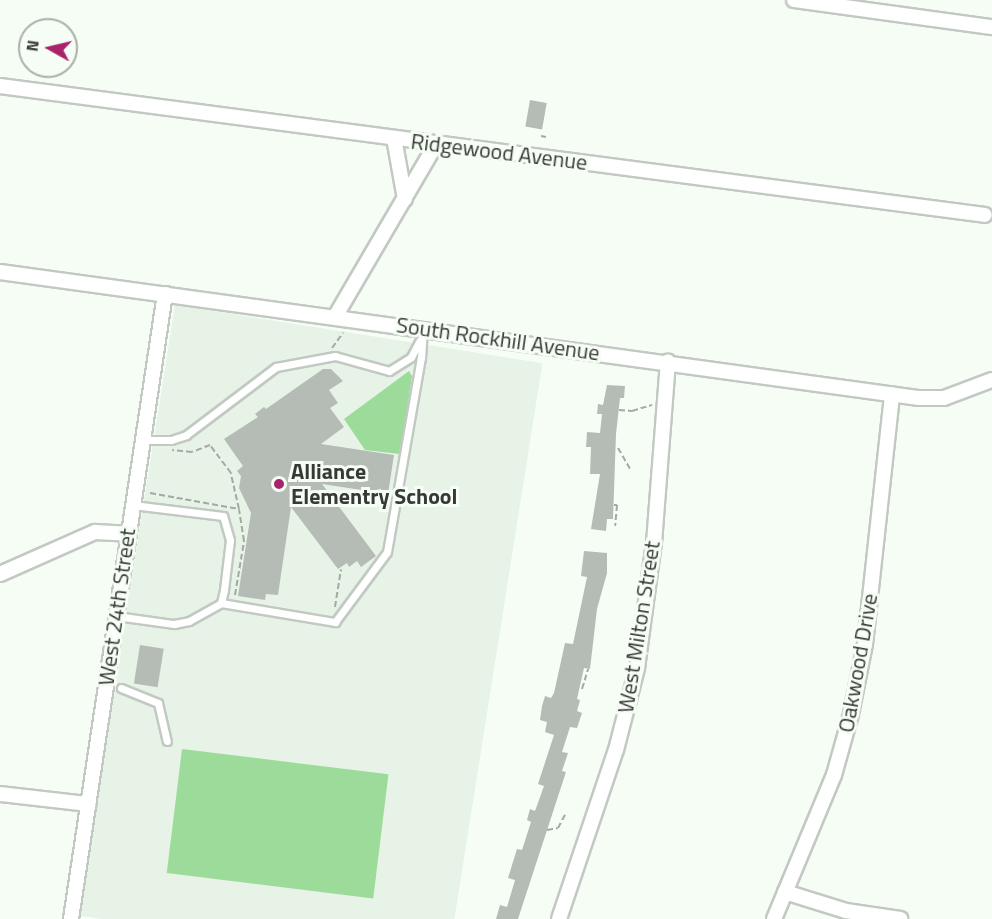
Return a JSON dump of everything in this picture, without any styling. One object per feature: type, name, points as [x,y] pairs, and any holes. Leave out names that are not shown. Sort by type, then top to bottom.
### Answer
[{"type":"street","points":[[794,0],[992,27]]},
{"type":"street","name":"Ridgewood Avenue","points":[[0,86],[990,218]]},
{"type":"street","points":[[394,138],[405,199]]},
{"type":"street","points":[[335,317],[436,144]]},
{"type":"street","name":"South Rockhill Avenue","points":[[0,273],[423,328],[892,394],[944,398],[992,380]]},
{"type":"street","name":"West 24th Street","points":[[71,919],[165,294]]},
{"type":"street","name":"West Milton Street","points":[[559,919],[616,750],[637,668],[648,597],[668,362]]},
{"type":"street","name":"Oakwood Drive","points":[[774,919],[834,775],[859,679],[892,394]]},
{"type":"street","points":[[0,574],[95,532],[129,534]]},
{"type":"street","points":[[0,794],[88,804]]},
{"type":"street","points":[[785,892],[846,911],[900,919]]},
{"type":"lane","points":[[144,440],[171,440],[186,435],[276,367],[335,356],[389,371],[395,369],[411,357],[423,328]]},
{"type":"lane","points":[[221,603],[335,622],[374,570],[387,552],[421,358],[423,328]]},
{"type":"lane","points":[[116,616],[174,624],[208,613],[221,603],[230,540],[223,516],[133,505]]},
{"type":"lane","points":[[121,688],[158,703],[166,741]]},
{"type":"path","points":[[541,136],[546,137]]},
{"type":"path","points":[[331,350],[343,333]]},
{"type":"path","points":[[619,410],[632,411],[652,405]]},
{"type":"path","points":[[167,449],[192,452],[210,445],[231,473],[244,541],[237,600]]},
{"type":"path","points":[[618,448],[630,469]]},
{"type":"path","points":[[150,493],[239,509]]},
{"type":"path","points":[[614,505],[618,505],[615,526]]},
{"type":"path","points":[[334,615],[341,569]]},
{"type":"path","points":[[582,689],[588,669]]},
{"type":"path","points":[[547,830],[558,828],[565,815]]},
{"type":"shaded area","points":[[175,305],[542,363],[454,919],[101,919],[78,915]]},
{"type":"green space","points":[[409,371],[412,376],[400,454],[365,450],[344,419]]},
{"type":"green space","points":[[182,749],[388,774],[373,898],[167,873]]},
{"type":"building","points":[[530,100],[547,103],[542,130],[525,127]]},
{"type":"building","name":"Alliance Elementry School","points":[[323,369],[331,369],[343,381],[329,390],[338,403],[330,408],[344,427],[321,444],[394,455],[388,494],[322,484],[376,556],[361,567],[357,561],[349,567],[347,563],[338,569],[291,507],[278,595],[266,594],[265,600],[238,596],[251,513],[239,488],[241,476],[237,471],[243,466],[224,439],[258,417],[255,414],[264,407],[266,409]]},
{"type":"building","points":[[607,385],[625,386],[624,398],[620,398],[616,434],[613,519],[607,519],[606,531],[591,529],[600,474],[590,474],[591,447],[586,447],[587,432],[600,433],[602,414],[597,414],[598,404],[603,405]]},
{"type":"building","points":[[584,551],[607,553],[607,573],[597,609],[590,669],[584,668],[577,699],[580,700],[577,711],[582,713],[577,728],[570,727],[562,752],[568,753],[562,771],[566,772],[518,919],[496,919],[500,905],[507,907],[515,880],[508,878],[517,849],[522,850],[531,822],[527,820],[530,809],[535,811],[544,786],[538,784],[554,735],[545,732],[547,722],[540,720],[542,706],[545,696],[551,698],[554,693],[565,643],[573,644],[587,577],[581,576]]},
{"type":"building","points":[[140,645],[164,649],[158,687],[134,684]]},
{"type":"place","name":"Alliance Elementry School","points":[[279,484]]}]
